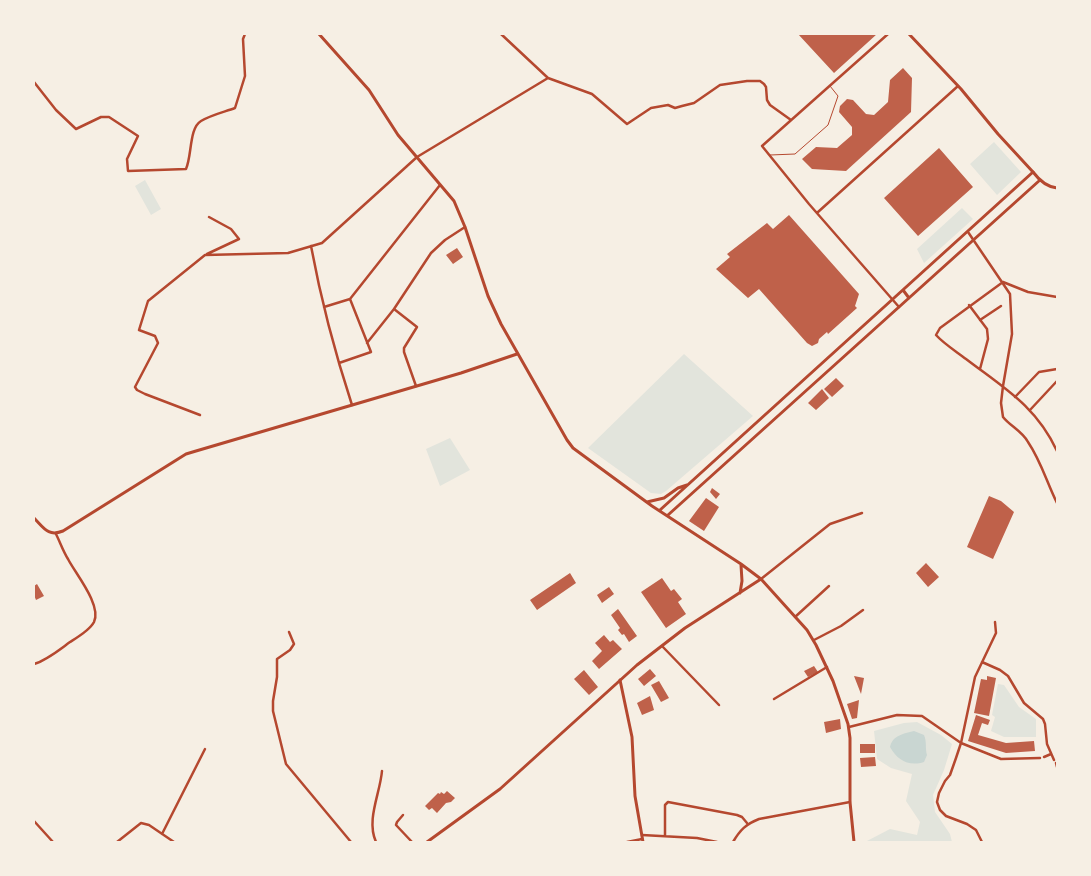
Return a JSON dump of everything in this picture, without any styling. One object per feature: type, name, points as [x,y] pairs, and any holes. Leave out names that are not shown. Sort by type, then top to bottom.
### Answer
[{"type":"main road","points":[[319,34],[369,90],[398,135],[454,201],[465,226],[488,296],[501,324],[557,425],[573,448],[646,502],[761,579],[814,640],[841,700],[849,727],[850,802],[854,842]]},
{"type":"main road","points":[[909,34],[958,86],[1040,180],[1052,188],[1057,188]]},
{"type":"main road","points":[[660,510],[1033,172]]},
{"type":"main road","points":[[668,515],[1040,180]]},
{"type":"main road","points":[[903,290],[909,298]]},
{"type":"main road","points":[[34,518],[46,530],[56,534],[79,522],[186,454],[228,440],[460,374],[517,354]]},
{"type":"main road","points":[[755,424],[762,430]]},
{"type":"main road","points":[[646,502],[664,498],[678,488],[688,485]]},
{"type":"main road","points":[[740,594],[742,581],[741,564]]},
{"type":"main road","points":[[427,842],[500,789],[620,680],[662,646],[685,628],[761,579]]},
{"type":"main road","points":[[620,680],[632,737],[635,796],[642,841]]},
{"type":"street","points":[[34,82],[56,110],[76,129],[101,118],[109,117],[138,136],[126,159],[128,171],[186,169],[189,162],[194,128],[200,121],[235,108],[245,76],[243,39],[246,34]]},
{"type":"street","points":[[501,34],[548,78],[592,94],[627,124],[651,108],[668,105],[675,108],[694,102],[720,85],[747,81],[760,81],[764,84],[767,100],[770,105],[791,120]]},
{"type":"street","points":[[888,34],[762,146],[899,307]]},
{"type":"street","points":[[205,255],[288,253],[322,243],[417,157],[548,78]]},
{"type":"street","points":[[818,212],[958,86]]},
{"type":"street","points":[[324,307],[350,299],[440,185]]},
{"type":"street","points":[[200,415],[137,390],[135,387],[158,343],[155,336],[139,330],[148,301],[205,255],[239,239],[231,229],[209,217]]},
{"type":"street","points":[[367,343],[394,309],[431,253],[465,226]]},
{"type":"street","points":[[968,232],[1010,294],[1012,334],[1003,386],[1003,417],[1029,442],[1057,503]]},
{"type":"street","points":[[311,246],[324,307],[352,405]]},
{"type":"street","points":[[1003,282],[1028,292],[1057,297]]},
{"type":"street","points":[[1003,282],[969,305],[940,328],[936,335],[1003,386],[1030,410],[1041,422],[1057,451]]},
{"type":"street","points":[[339,363],[370,352],[350,299]]},
{"type":"street","points":[[969,305],[987,329],[988,339],[980,369]]},
{"type":"street","points":[[980,320],[1001,306]]},
{"type":"street","points":[[394,309],[417,327],[404,348],[416,386]]},
{"type":"street","points":[[1015,396],[1039,372],[1057,369]]},
{"type":"street","points":[[1030,410],[1057,381]]},
{"type":"street","points":[[761,579],[830,524],[862,513]]},
{"type":"street","points":[[34,664],[47,658],[76,638],[94,622],[95,609],[56,534]]},
{"type":"street","points":[[794,617],[829,586]]},
{"type":"street","points":[[814,640],[841,626],[863,610]]},
{"type":"street","points":[[982,842],[976,830],[967,824],[946,816],[940,810],[938,802],[939,793],[950,775],[961,743],[975,677],[996,634],[995,622]]},
{"type":"street","points":[[289,632],[294,644],[290,650],[277,659],[277,677],[273,701],[286,764],[352,842]]},
{"type":"street","points":[[662,646],[719,705]]},
{"type":"street","points":[[982,662],[1008,676],[1024,703],[1043,719],[1046,724],[1047,744],[1056,763]]},
{"type":"street","points":[[774,700],[827,668]]},
{"type":"street","points":[[849,727],[897,715],[922,716],[961,743],[1002,759],[1042,757],[1051,754]]},
{"type":"street","points":[[162,834],[205,749]]},
{"type":"street","points":[[376,842],[372,826],[373,813],[382,771]]},
{"type":"street","points":[[665,836],[665,805],[668,802],[737,815],[742,817],[747,823]]},
{"type":"street","points":[[733,842],[739,831],[747,823],[772,816],[850,802]]},
{"type":"street","points":[[403,816],[396,825],[412,842]]},
{"type":"street","points":[[34,821],[53,842]]},
{"type":"street","points":[[117,842],[141,823],[149,825],[174,842]]},
{"type":"street","points":[[642,834],[697,838],[717,842]]},
{"type":"street","points":[[627,842],[642,841]]},
{"type":"lane","points":[[770,155],[795,154],[828,126],[838,96],[829,86]]},
{"type":"shaded area","points":[[994,142],[1021,172],[997,195],[970,164]]},
{"type":"shaded area","points":[[145,180],[161,209],[151,215],[135,186]]},
{"type":"shaded area","points":[[962,208],[973,219],[924,263],[917,249]]},
{"type":"shaded area","points":[[684,354],[753,416],[666,491],[661,494],[651,493],[588,448]]},
{"type":"shaded area","points":[[450,438],[470,470],[440,486],[426,449]]},
{"type":"shaded area","points":[[998,684],[1004,685],[1019,707],[1036,719],[1036,737],[1004,737],[991,731],[995,717],[992,715]]},
{"type":"shaded area","points":[[917,722],[941,735],[952,744],[944,770],[933,795],[935,812],[950,834],[952,842],[865,842],[890,829],[917,835],[920,822],[906,801],[912,774],[891,768],[877,759],[874,731],[904,723]]},
{"type":"shaded area","points":[[914,731],[924,735],[927,755],[924,762],[913,764],[900,759],[890,747],[896,737]]},
{"type":"building","points":[[798,34],[877,34],[834,73]]},
{"type":"building","points":[[903,68],[912,78],[911,112],[846,171],[812,169],[802,159],[816,147],[837,148],[852,135],[852,127],[839,112],[840,106],[847,99],[853,100],[866,114],[874,115],[888,102],[890,80]]},
{"type":"building","points":[[939,148],[973,187],[918,236],[884,198]]},
{"type":"building","points":[[789,215],[859,294],[855,306],[857,308],[828,334],[827,332],[819,339],[818,343],[812,346],[807,343],[759,289],[748,298],[716,269],[730,257],[727,254],[767,223],[773,229]]},
{"type":"building","points":[[457,248],[463,257],[453,264],[446,255]]},
{"type":"building","points":[[836,378],[844,386],[832,397],[824,389]]},
{"type":"building","points":[[822,389],[829,398],[816,410],[808,403]]},
{"type":"building","points":[[712,488],[720,494],[716,499],[710,492]]},
{"type":"building","points":[[989,496],[1001,501],[1014,512],[993,559],[967,547]]},
{"type":"building","points":[[706,498],[719,507],[704,531],[689,521]]},
{"type":"building","points":[[926,563],[939,577],[928,587],[916,573]]},
{"type":"building","points":[[570,573],[576,583],[537,610],[530,600]]},
{"type":"building","points":[[662,578],[671,591],[674,589],[682,599],[678,602],[686,614],[666,628],[641,592]]},
{"type":"building","points":[[37,584],[44,596],[36,600],[34,586]]},
{"type":"building","points":[[609,587],[614,594],[602,603],[597,595]]},
{"type":"building","points":[[618,609],[637,636],[629,642],[624,634],[622,635],[618,630],[620,628],[611,615]]},
{"type":"building","points":[[604,635],[610,642],[613,640],[622,649],[599,669],[592,661],[602,651],[595,643]]},
{"type":"building","points":[[814,666],[818,672],[808,677],[804,671]]},
{"type":"building","points":[[650,669],[656,676],[644,686],[638,679]]},
{"type":"building","points":[[584,670],[598,687],[589,695],[574,679]]},
{"type":"building","points":[[854,676],[864,678],[861,694]]},
{"type":"building","points":[[987,676],[996,678],[989,716],[974,713],[981,679],[987,680]]},
{"type":"building","points":[[659,681],[669,698],[661,702],[651,685]]},
{"type":"building","points":[[650,696],[654,710],[642,715],[637,703]]},
{"type":"building","points":[[859,700],[857,718],[852,719],[847,704]]},
{"type":"building","points":[[976,715],[990,720],[988,725],[982,723],[978,735],[1006,743],[1034,741],[1035,751],[1006,753],[968,741]]},
{"type":"building","points":[[840,719],[841,729],[826,733],[824,722]]},
{"type":"building","points":[[860,744],[875,744],[875,753],[860,753]]},
{"type":"building","points":[[875,757],[876,766],[861,767],[860,758]]},
{"type":"building","points":[[447,791],[455,798],[451,802],[446,803],[437,813],[432,808],[429,810],[425,806],[438,793],[444,794]]}]
